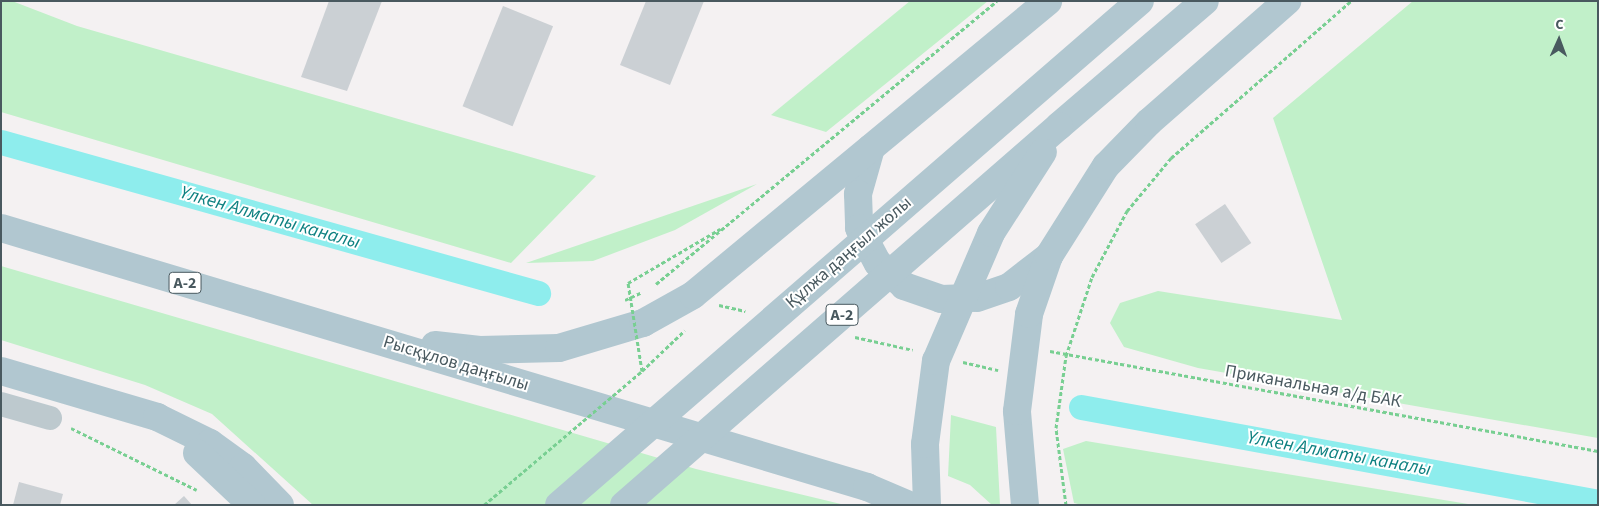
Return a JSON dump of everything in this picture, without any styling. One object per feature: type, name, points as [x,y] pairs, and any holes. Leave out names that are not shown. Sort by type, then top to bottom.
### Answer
[{"type":"main road","points":[[369,338],[480,350],[559,348],[644,323],[693,295],[1048,1]]},
{"type":"main road","name":"Құлжа даңғыл жолы","points":[[559,505],[1140,1]]},
{"type":"main road","points":[[927,505],[925,444],[936,361],[991,233],[1059,126],[1205,1]]},
{"type":"main road","points":[[1025,505],[1017,411],[1029,314],[1049,256],[1106,166],[1149,122],[1287,1]]},
{"type":"main road","name":"A-2","points":[[624,505],[1059,126]]},
{"type":"main road","points":[[871,148],[858,194],[859,228],[878,263],[904,286],[940,299],[977,298],[1009,286],[1049,256]]},
{"type":"main road","name":"Рысқұлов даңғылы","points":[[1,228],[867,487],[909,505]]},
{"type":"main road","points":[[1,371],[156,418],[210,443],[243,467],[280,505]]},
{"type":"main road","points":[[156,418],[252,505]]},
{"type":"street","points":[[1,404],[50,418]]},
{"type":"path","points":[[650,289],[997,1]]},
{"type":"path","points":[[1066,505],[1056,428],[1066,356],[1092,277],[1127,211],[1171,158],[1351,1]]},
{"type":"path","points":[[642,371],[628,283],[729,224]]},
{"type":"path","points":[[484,505],[642,371],[693,323]]},
{"type":"path","name":"Приканальная а/д БАК","points":[[1024,348],[1598,451]]},
{"type":"path","points":[[50,418],[206,495]]},
{"type":"green space","points":[[1,1],[12,1],[77,26],[596,176],[511,263],[1,112]]},
{"type":"green space","points":[[910,1],[988,1],[826,132],[771,115]]},
{"type":"green space","points":[[1413,1],[1598,1],[1598,438],[1198,368],[1124,347],[1110,323],[1120,303],[1158,291],[1342,320],[1273,118]]},
{"type":"green space","points":[[757,184],[675,230],[593,261],[526,263]]},
{"type":"green space","points":[[1,266],[696,469],[845,505],[313,505],[212,414],[145,385],[1,340]]},
{"type":"green space","points":[[951,415],[996,427],[1000,505],[992,505],[970,485],[948,476]]},
{"type":"green space","points":[[1086,441],[1471,505],[1082,505],[1074,503],[1063,449]]},
{"type":"building","points":[[329,1],[382,1],[347,91],[301,77]]},
{"type":"building","points":[[646,1],[704,1],[670,85],[620,65]]},
{"type":"building","points":[[503,6],[553,26],[513,126],[463,106]]},
{"type":"building","points":[[1225,204],[1251,243],[1221,263],[1195,224]]},
{"type":"building","points":[[19,482],[63,494],[60,505],[13,505]]},
{"type":"building","points":[[184,496],[192,505],[174,505]]},
{"type":"waterway","name":"Үлкен Алматы каналы","points":[[1,142],[538,293]]},
{"type":"waterway","name":"Үлкен Алматы каналы","points":[[1081,407],[1598,502]]}]
